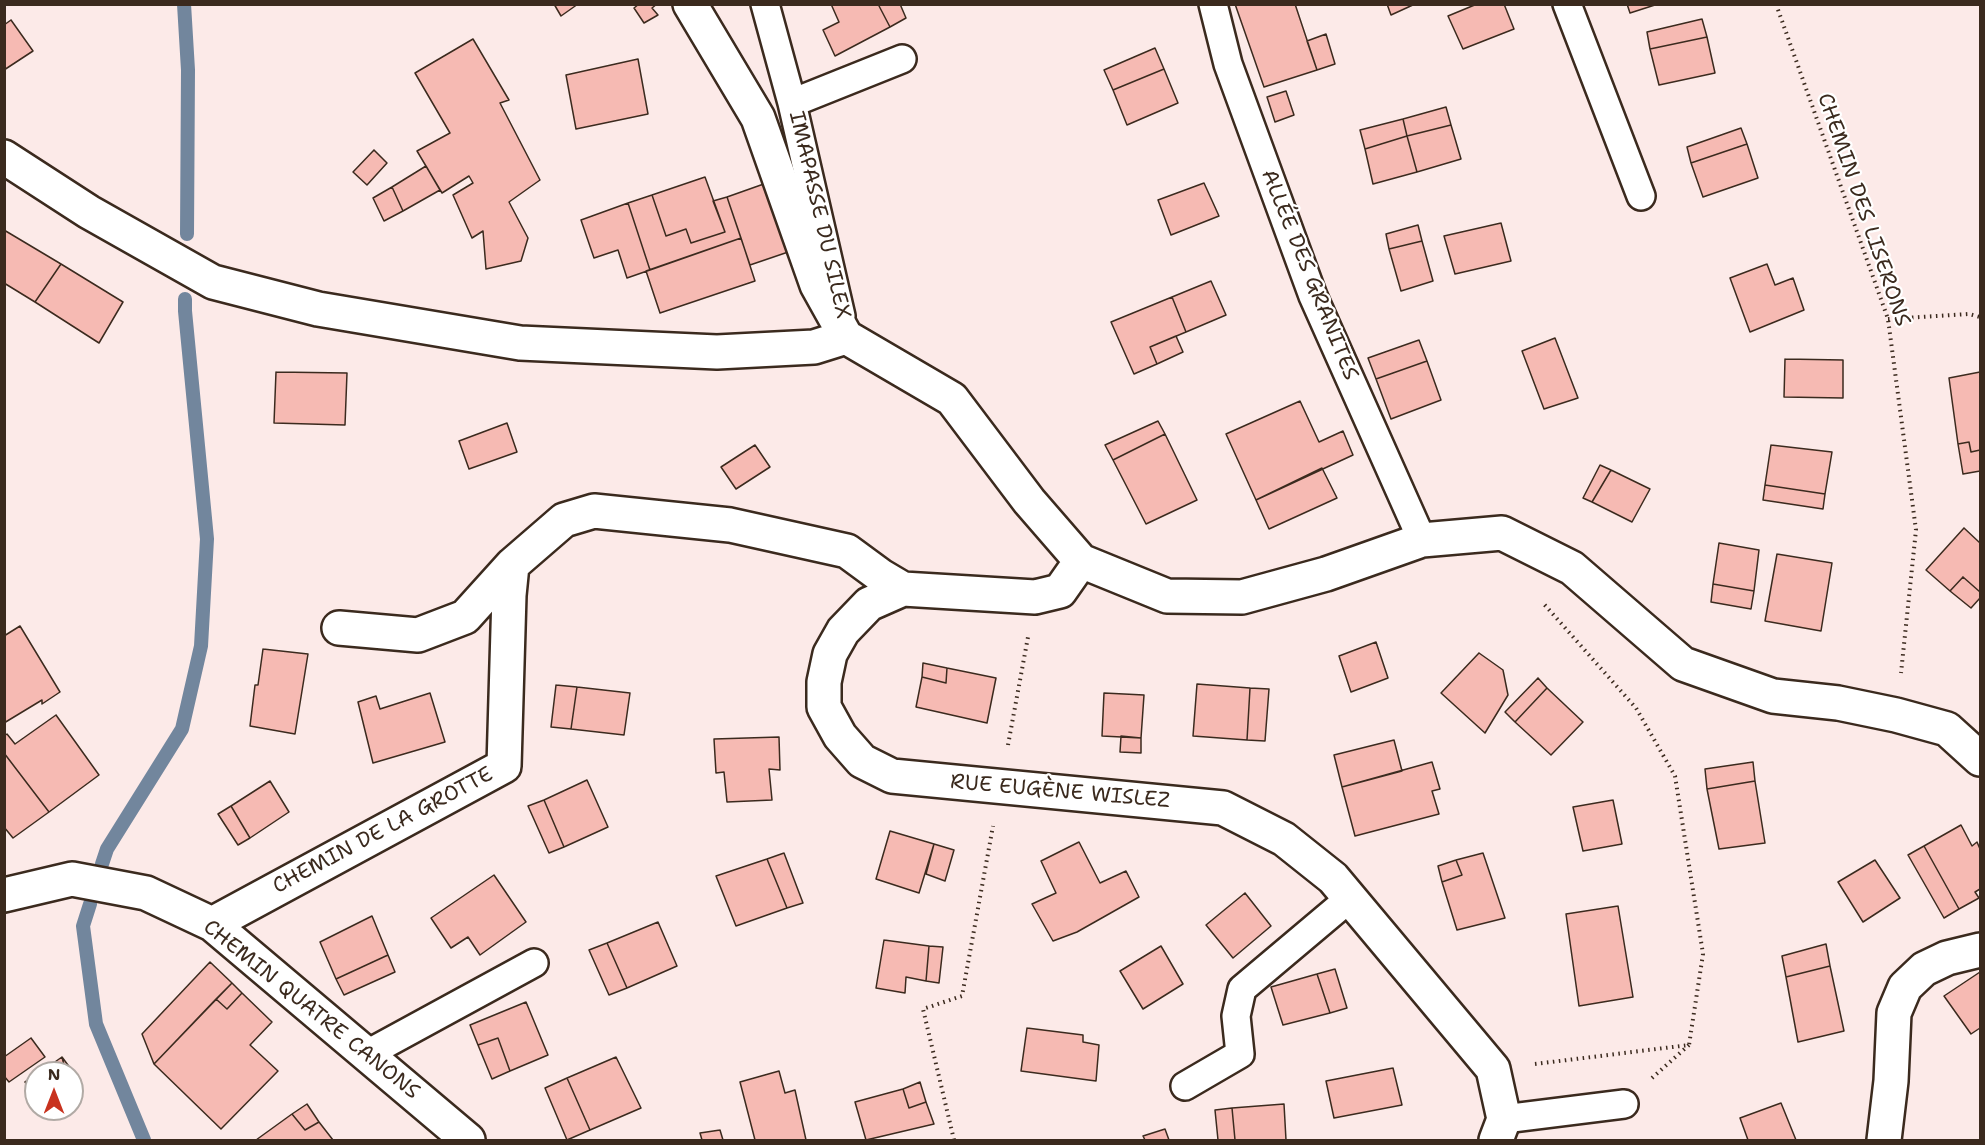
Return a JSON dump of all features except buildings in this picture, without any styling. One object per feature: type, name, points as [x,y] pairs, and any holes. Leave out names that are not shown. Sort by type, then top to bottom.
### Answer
[{"type":"street","points":[[690,4],[758,118],[817,285],[846,337],[952,399],[1029,501],[1081,561],[1167,596],[1242,597],[1326,574],[1422,540],[1502,533],[1572,568],[1683,663],[1773,696],[1838,703],[1947,729],[1980,759]]},
{"type":"street","points":[[4,157],[89,212],[213,282],[318,309],[520,344],[717,352],[814,347],[846,337]]},
{"type":"street","points":[[339,628],[418,635],[465,617],[512,565],[564,520],[594,511],[730,525],[847,551],[903,589]]},
{"type":"street","name":"RUE EUGÈNE WISLEZ","points":[[1081,561],[1060,591],[1035,597],[903,589],[869,604],[843,631],[830,654],[824,682],[824,707],[840,736],[862,761],[892,776],[1223,808],[1284,839],[1333,878],[1493,1069],[1500,1130]]},
{"type":"street","name":"CHEMIN DE LA GROTTE","points":[[212,924],[504,765],[512,565]]},
{"type":"street","name":"CHEMIN QUATRE CANONS","points":[[4,895],[72,879],[146,893],[212,924],[468,1140]]},
{"type":"street","points":[[1884,1140],[1891,1081],[1893,1013],[1905,987],[1924,969],[1947,958],[1980,950]]},
{"type":"lane","points":[[765,4],[792,103]]},
{"type":"lane","name":"ALLÉE DES GRANITES","points":[[1213,4],[1228,64],[1313,296],[1422,540]]},
{"type":"lane","points":[[1567,4],[1641,196]]},
{"type":"lane","name":"IMAPASSE DU SILEX","points":[[846,337],[792,103],[902,59]]},
{"type":"lane","points":[[1185,1086],[1240,1054],[1236,1016],[1242,989],[1350,898]]},
{"type":"lane","points":[[367,1054],[534,963]]},
{"type":"lane","points":[[1500,1130],[1624,1104]]},
{"type":"path","name":"CHEMIN DES LISERONS","points":[[1776,4],[1888,319],[1916,530],[1896,715]]},
{"type":"path","points":[[1888,319],[1969,314],[1980,317]]},
{"type":"path","points":[[954,1140],[923,1009],[962,996],[1035,597]]},
{"type":"path","points":[[1493,1069],[1689,1045],[1703,954],[1676,777],[1636,708],[1542,601]]},
{"type":"waterway","points":[[184,4],[188,70],[187,234]]},
{"type":"waterway","points":[[102,864],[107,849],[182,729],[201,646],[207,539],[185,299]]},
{"type":"waterway","points":[[90,904],[83,926],[96,1024],[144,1140]]}]
